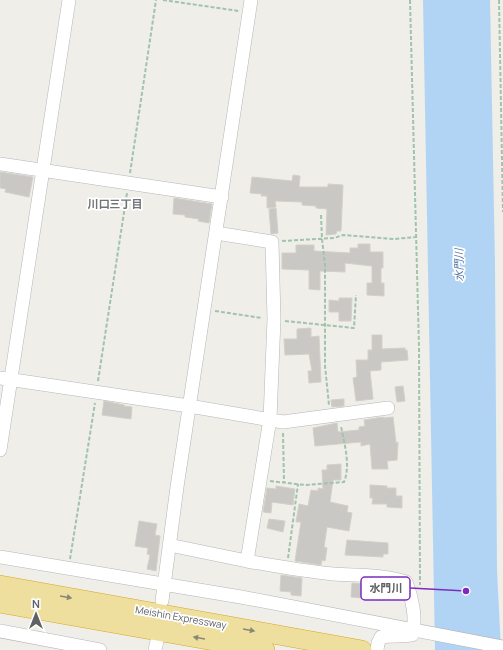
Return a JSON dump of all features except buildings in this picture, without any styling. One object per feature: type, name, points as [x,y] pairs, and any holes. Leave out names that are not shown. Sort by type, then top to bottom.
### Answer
[{"type":"highway","name":"Meishin Expressway","points":[[0,585],[353,648]]},
{"type":"highway","name":"Meishin Expressway","points":[[0,603],[265,650]]},
{"type":"street","points":[[0,450],[6,379],[42,170],[69,0]]},
{"type":"street","points":[[162,602],[189,406],[250,6]]},
{"type":"street","points":[[0,164],[222,197]]},
{"type":"street","points":[[216,233],[272,242],[277,420],[260,480],[247,561]]},
{"type":"street","points":[[6,379],[277,420],[388,408]]},
{"type":"street","points":[[169,545],[287,568],[332,574],[368,575],[396,578],[406,582],[410,592],[414,622],[414,630],[412,635],[404,637],[392,635],[381,637],[377,650]]},
{"type":"street","points":[[0,557],[164,583],[503,647]]},
{"type":"street","points":[[0,631],[59,646],[100,650]]},
{"type":"path","points":[[69,568],[156,0]]},
{"type":"path","points":[[163,0],[250,6]]},
{"type":"path","points":[[410,0],[419,348],[420,591]]},
{"type":"path","points":[[500,0],[503,212]]},
{"type":"path","points":[[260,480],[305,485],[344,482],[347,474],[346,461],[334,415],[325,366],[326,265],[322,239],[321,215]]},
{"type":"path","points":[[272,242],[334,238],[343,234],[394,238],[416,237]]},
{"type":"path","points":[[205,308],[213,311],[325,326],[354,328],[356,295]]},
{"type":"path","points":[[277,420],[284,482]]},
{"type":"path","points":[[287,568],[298,484]]},
{"type":"water","points":[[423,0],[490,0],[495,265],[497,570],[501,650],[435,650]]},
{"type":"place","name":"水門川","points":[[466,591]]},
{"type":"district","name":"川口三丁目","points":[[115,204]]}]
